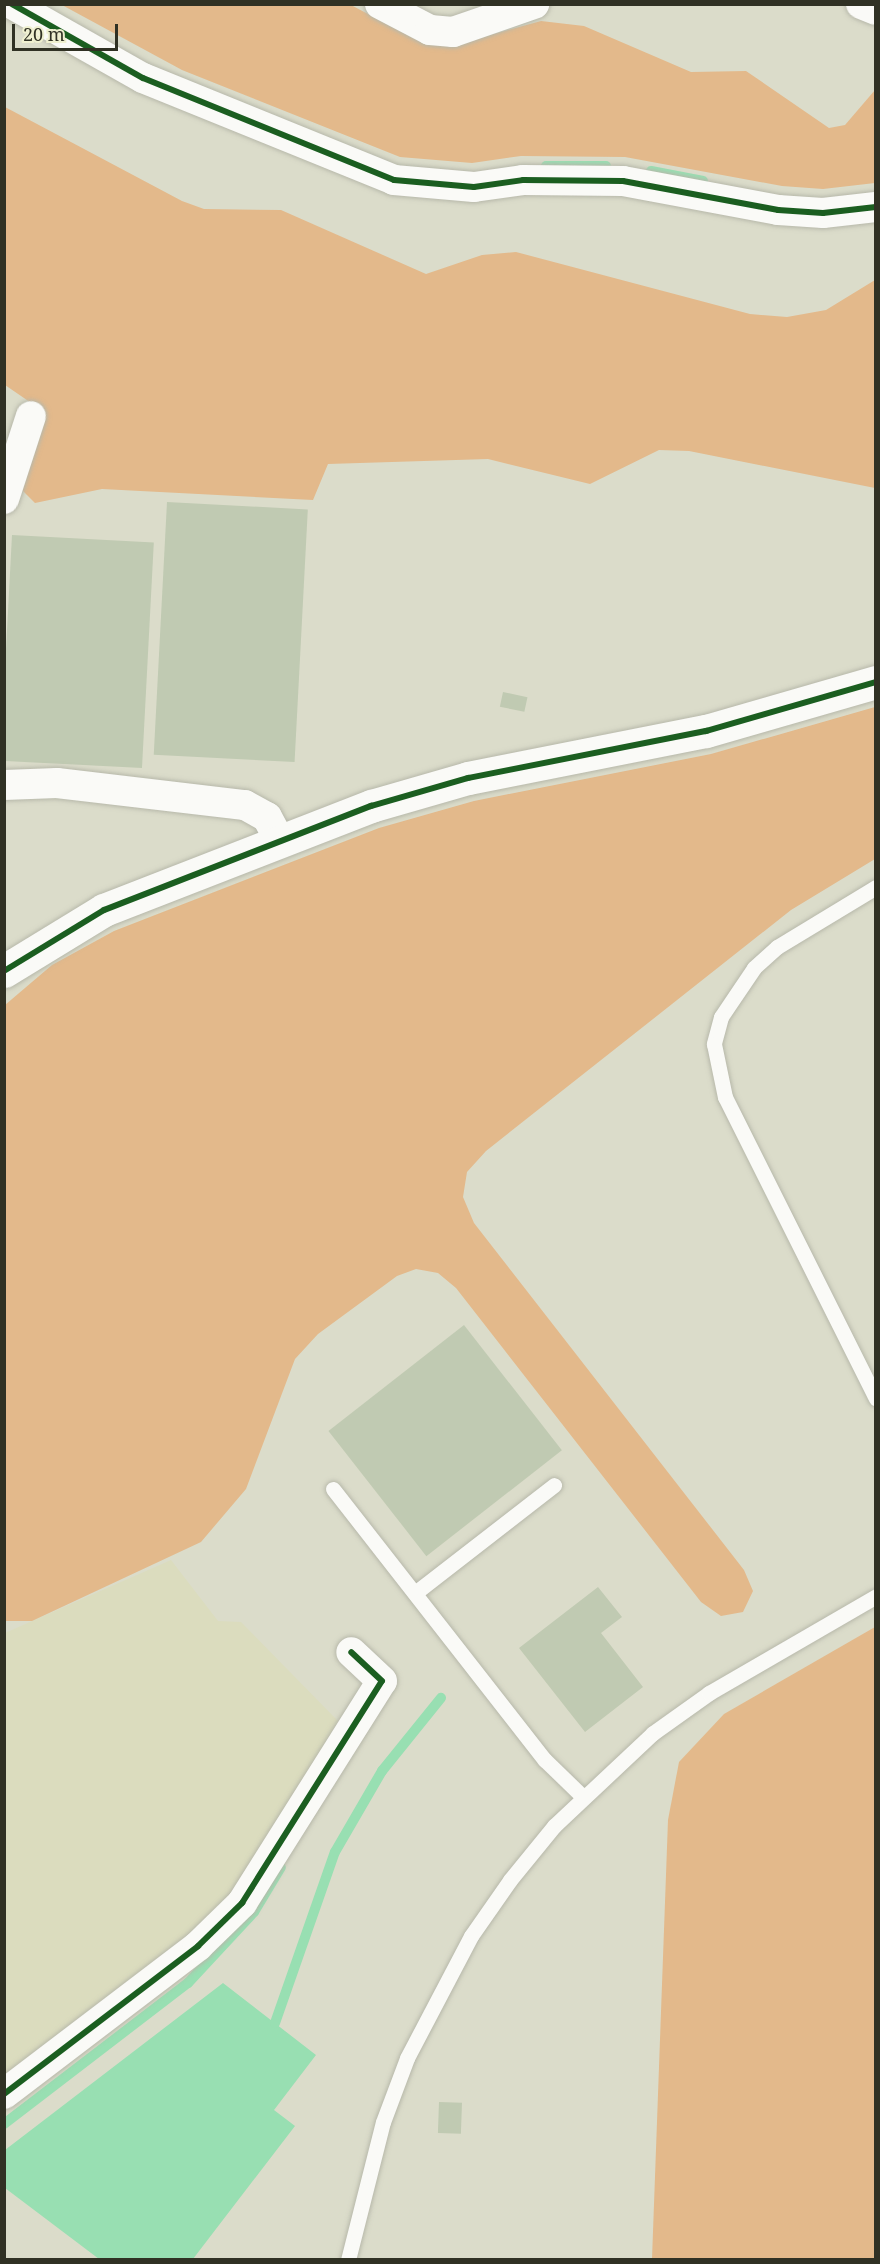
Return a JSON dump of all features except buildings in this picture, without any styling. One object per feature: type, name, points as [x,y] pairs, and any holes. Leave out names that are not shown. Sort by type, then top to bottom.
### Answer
[{"type":"street","points":[[12,4],[143,78],[394,180],[464,187],[613,180],[778,210],[823,213],[876,207]]},
{"type":"street","points":[[380,4],[430,30],[453,32],[534,4]]},
{"type":"street","points":[[861,4],[876,10]]},
{"type":"street","points":[[4,499],[31,416]]},
{"type":"street","points":[[4,971],[95,914],[280,841],[468,778],[706,731],[876,682]]},
{"type":"street","points":[[4,785],[57,783],[245,805],[267,818],[280,841]]},
{"type":"street","points":[[4,2094],[198,1947],[242,1903],[382,1681],[351,1652]]},
{"type":"lane","points":[[876,886],[777,947],[754,968],[721,1017],[714,1044],[725,1097],[876,1398]]},
{"type":"lane","points":[[415,1593],[554,1485]]},
{"type":"lane","points":[[333,1489],[545,1760],[583,1797]]},
{"type":"lane","points":[[348,2259],[383,2122],[436,1996],[510,1880],[583,1797],[653,1733],[709,1693],[876,1596]]},
{"type":"shaded area","points":[[62,5],[351,5],[402,32],[454,45],[541,21],[584,26],[691,72],[746,71],[829,128],[845,125],[875,90],[875,183],[823,189],[782,186],[625,157],[521,156],[472,163],[400,157],[182,70]]},
{"type":"shaded area","points":[[5,107],[182,201],[204,209],[281,210],[426,274],[482,255],[516,252],[750,314],[787,317],[826,310],[875,280],[875,488],[689,451],[659,450],[590,484],[488,459],[328,464],[313,500],[102,489],[35,503],[22,490],[40,409],[5,385]]},
{"type":"shaded area","points":[[875,707],[875,859],[791,910],[486,1151],[467,1172],[463,1197],[474,1223],[744,1570],[753,1591],[743,1612],[721,1616],[701,1602],[456,1288],[438,1273],[416,1269],[397,1276],[318,1334],[295,1359],[246,1489],[201,1542],[32,1621],[5,1621],[5,1005],[52,965],[114,931],[379,828],[474,801],[711,754]]},
{"type":"shaded area","points":[[171,1560],[218,1621],[241,1622],[338,1721],[249,1870],[212,1917],[5,2077],[5,1633]]},
{"type":"shaded area","points":[[875,1627],[875,2259],[652,2259],[668,1820],[679,1762],[724,1714]]},
{"type":"shaded area","points":[[223,1983],[316,2055],[274,2110],[295,2126],[193,2259],[99,2259],[5,2188],[5,2150]]},
{"type":"waterway","points":[[546,166],[606,166]]},
{"type":"waterway","points":[[651,171],[703,181]]},
{"type":"waterway","points":[[275,2023],[335,1852],[382,1771],[441,1698]]},
{"type":"waterway","points":[[4,2124],[188,1983],[254,1912],[281,1867]]},
{"type":"cycle path","points":[[12,4],[143,78],[394,180],[474,187],[523,180],[623,181],[778,210],[823,213],[876,207]]},
{"type":"cycle path","points":[[4,971],[104,910],[371,806],[468,778],[706,731],[876,682]]},
{"type":"cycle path","points":[[4,2094],[198,1946],[242,1903],[382,1681],[351,1652]]}]
